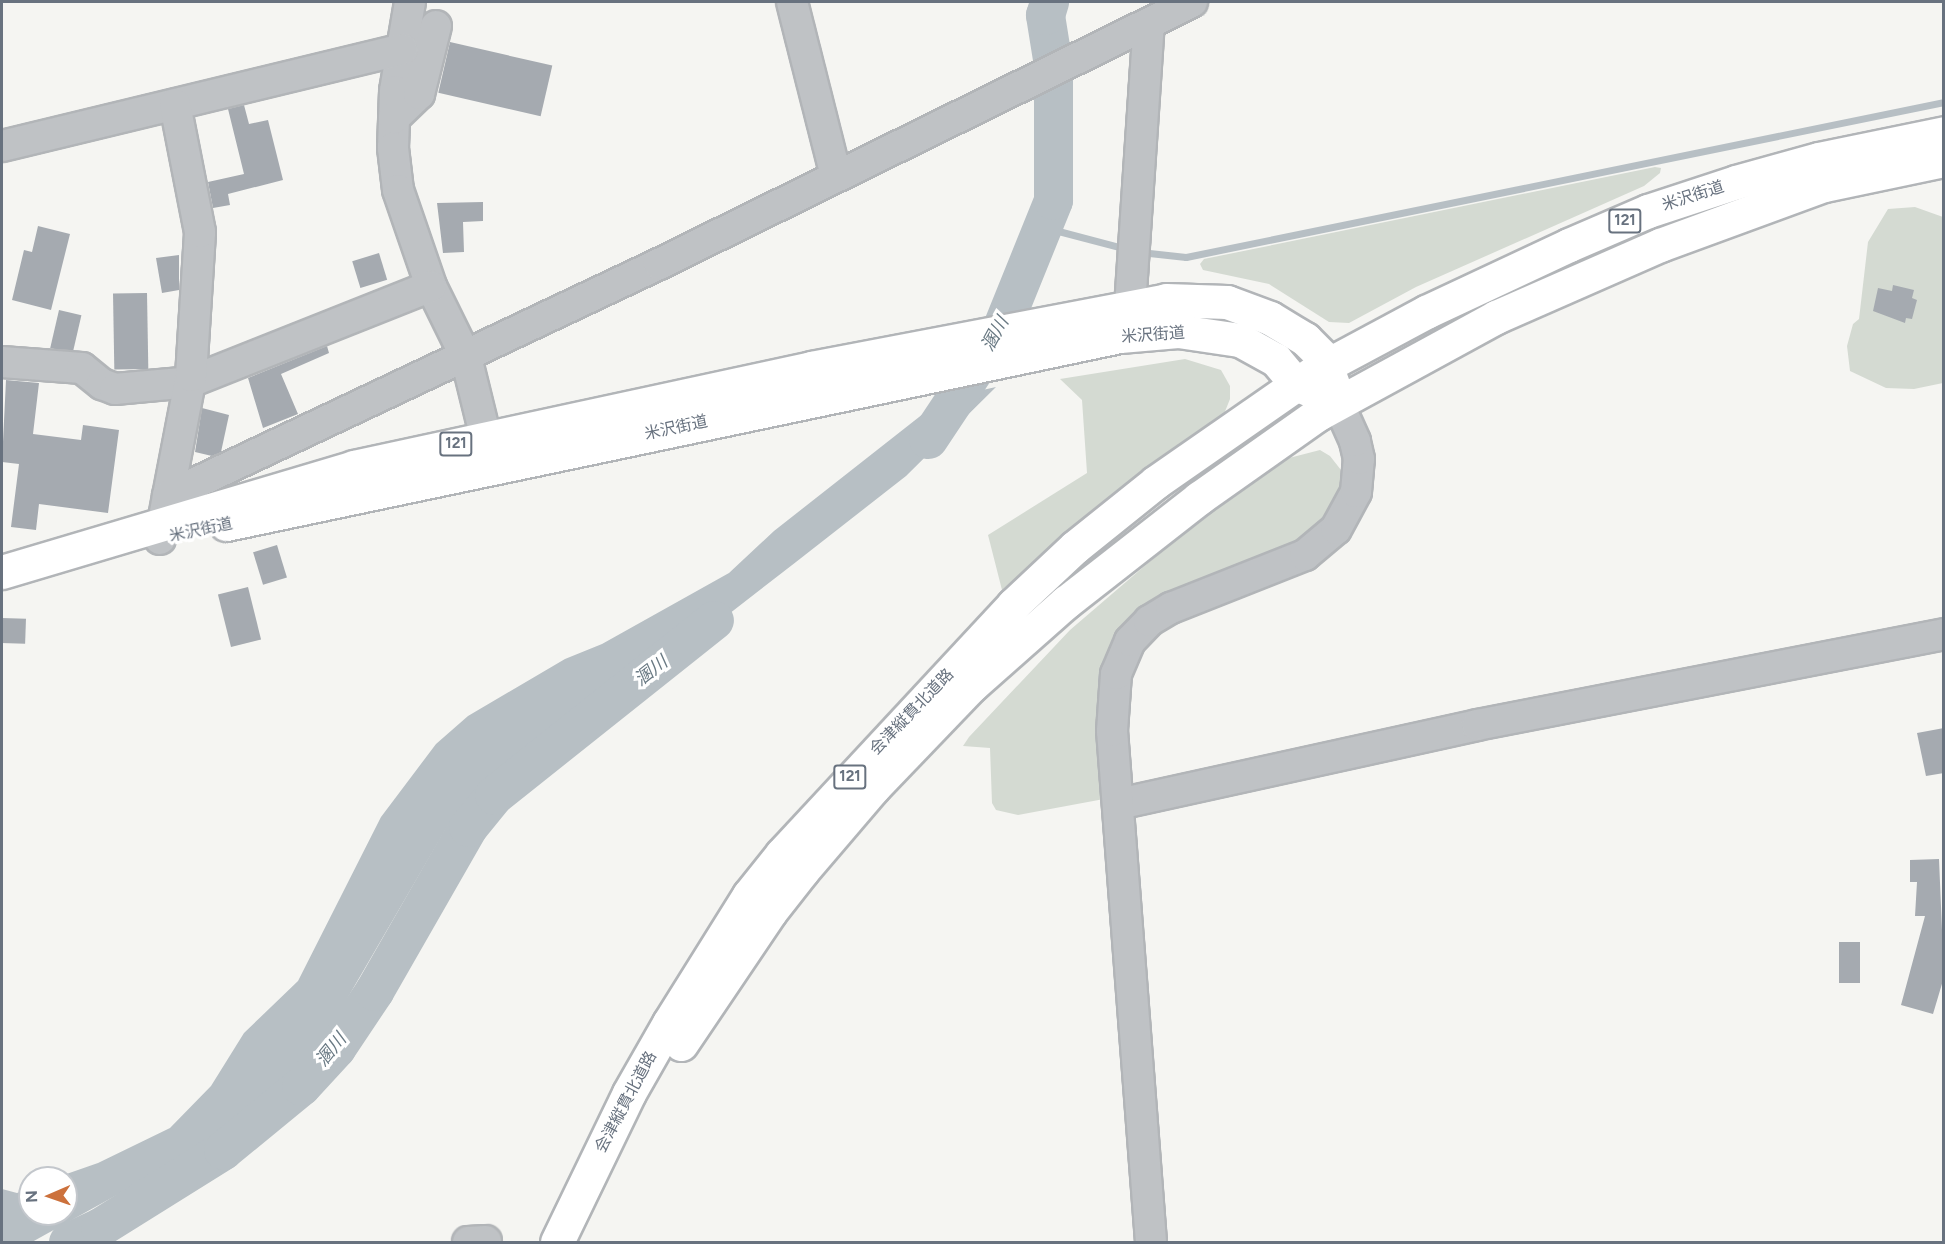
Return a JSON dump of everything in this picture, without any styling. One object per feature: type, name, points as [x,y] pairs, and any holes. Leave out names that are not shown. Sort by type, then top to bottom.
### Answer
[{"type":"highway","name":"米沢街道","points":[[2,572],[164,519],[1123,318],[1166,300],[1227,302],[1290,328],[1329,365],[1426,312],[1648,211],[1819,159],[1944,133]]},
{"type":"highway","name":"米沢街道","points":[[1123,318],[1178,331],[1240,340],[1276,360],[1296,384],[1337,401],[1496,317],[1660,245],[1824,185],[1944,160]]},
{"type":"highway","name":"121","points":[[1296,384],[1329,365]]},
{"type":"highway","points":[[1329,365],[1337,401]]},
{"type":"highway","name":"会津縦貫北道路","points":[[557,1242],[609,1131],[669,1023],[749,895],[782,854],[919,703],[1044,576],[1156,482],[1296,384]]},
{"type":"highway","name":"会津縦貫北道路","points":[[574,1242],[646,1103],[699,1016],[770,912],[874,788],[971,686],[1066,602],[1218,483],[1337,401]]},
{"type":"street","points":[[410,2],[394,118],[393,148],[398,190],[431,286],[466,357],[489,452]]},
{"type":"street","points":[[792,2],[836,177]]},
{"type":"street","points":[[164,519],[466,357],[1192,2]]},
{"type":"street","points":[[1123,318],[1149,24]]},
{"type":"street","points":[[394,118],[419,94],[436,26]]},
{"type":"street","points":[[2,146],[402,48]]},
{"type":"street","points":[[164,519],[190,382],[200,232],[175,104]]},
{"type":"street","points":[[2,362],[82,368],[102,384],[115,388],[190,382],[431,286]]},
{"type":"street","points":[[1151,1242],[1112,699],[1118,665],[1130,641],[1149,621],[1171,608],[1305,555],[1336,529],[1352,504],[1359,467],[1355,441],[1337,401]]},
{"type":"street","points":[[1119,804],[1477,725],[1944,634]]},
{"type":"shaded area","points":[[1655,167],[1661,168],[1660,173],[1644,186],[1416,287],[1349,323],[1329,322],[1269,284],[1203,270],[1200,264],[1204,259]]},
{"type":"shaded area","points":[[1915,207],[1943,217],[1943,383],[1914,389],[1886,388],[1850,371],[1847,346],[1853,324],[1859,319],[1868,242],[1888,209]]},
{"type":"shaded area","points":[[1185,359],[1221,370],[1230,386],[1230,399],[1222,419],[1128,483],[1002,590],[988,535],[1087,473],[1082,400],[1060,379]]},
{"type":"shaded area","points":[[996,387],[906,476],[796,562],[698,638],[609,687],[491,780],[451,820],[326,1035],[296,1073],[243,1120],[207,1145],[78,1217],[78,1170],[98,1163],[170,1128],[211,1086],[244,1033],[298,981],[381,817],[436,744],[468,716],[565,659],[602,644],[729,573],[774,531],[942,399]]},
{"type":"shaded area","points":[[1320,450],[1330,456],[1341,470],[1339,496],[1324,522],[1293,544],[1142,615],[1104,799],[1018,815],[996,810],[992,803],[990,748],[963,746],[969,737],[1070,630],[1183,533],[1289,458]]},
{"type":"shaded area","points":[[2,1189],[17,1193],[18,1226],[61,1226],[32,1242],[2,1242]]},
{"type":"building","points":[[450,42],[552,66],[541,116],[438,93]]},
{"type":"building","points":[[244,105],[249,124],[268,120],[283,180],[228,194],[230,205],[213,208],[208,182],[244,174],[228,109]]},
{"type":"building","points":[[483,202],[483,221],[463,222],[464,252],[443,253],[437,203]]},
{"type":"building","points":[[38,226],[70,234],[51,310],[12,300],[24,250],[32,252]]},
{"type":"building","points":[[379,253],[387,280],[360,288],[352,261]]},
{"type":"building","points":[[179,255],[179,290],[162,293],[156,258]]},
{"type":"building","points":[[1893,285],[1914,290],[1912,298],[1917,300],[1912,319],[1906,318],[1905,323],[1873,311],[1878,288],[1892,291]]},
{"type":"building","points":[[147,293],[148,369],[114,370],[113,294]]},
{"type":"building","points":[[59,310],[81,315],[73,353],[50,348]]},
{"type":"building","points":[[327,346],[329,353],[281,374],[298,414],[263,428],[248,378]]},
{"type":"building","points":[[6,380],[39,383],[33,434],[81,440],[83,425],[119,430],[108,513],[39,504],[36,530],[11,527],[19,464],[2,462]]},
{"type":"building","points":[[202,408],[229,415],[221,452],[212,456],[195,452]]},
{"type":"building","points":[[277,545],[287,578],[263,585],[253,552]]},
{"type":"building","points":[[248,587],[261,639],[231,647],[218,594]]},
{"type":"building","points":[[2,618],[26,619],[25,644],[2,643]]},
{"type":"building","points":[[1944,728],[1944,773],[1926,776],[1917,733]]},
{"type":"building","points":[[1939,859],[1944,977],[1933,1014],[1901,1005],[1925,916],[1915,916],[1917,882],[1910,882],[1910,860]]},
{"type":"building","points":[[1839,942],[1860,942],[1860,983],[1839,983]]},
{"type":"waterway","name":"溷川","points":[[928,439],[1001,329],[1053,200],[1053,65],[1045,15],[1049,2]]},
{"type":"waterway","points":[[1140,252],[1186,257],[1944,102]]},
{"type":"waterway","points":[[1043,227],[1127,249]]},
{"type":"waterway","name":"溷川","points":[[68,1242],[100,1227],[223,1150],[301,1086],[336,1048],[374,991],[468,827],[494,795],[714,620]]}]
